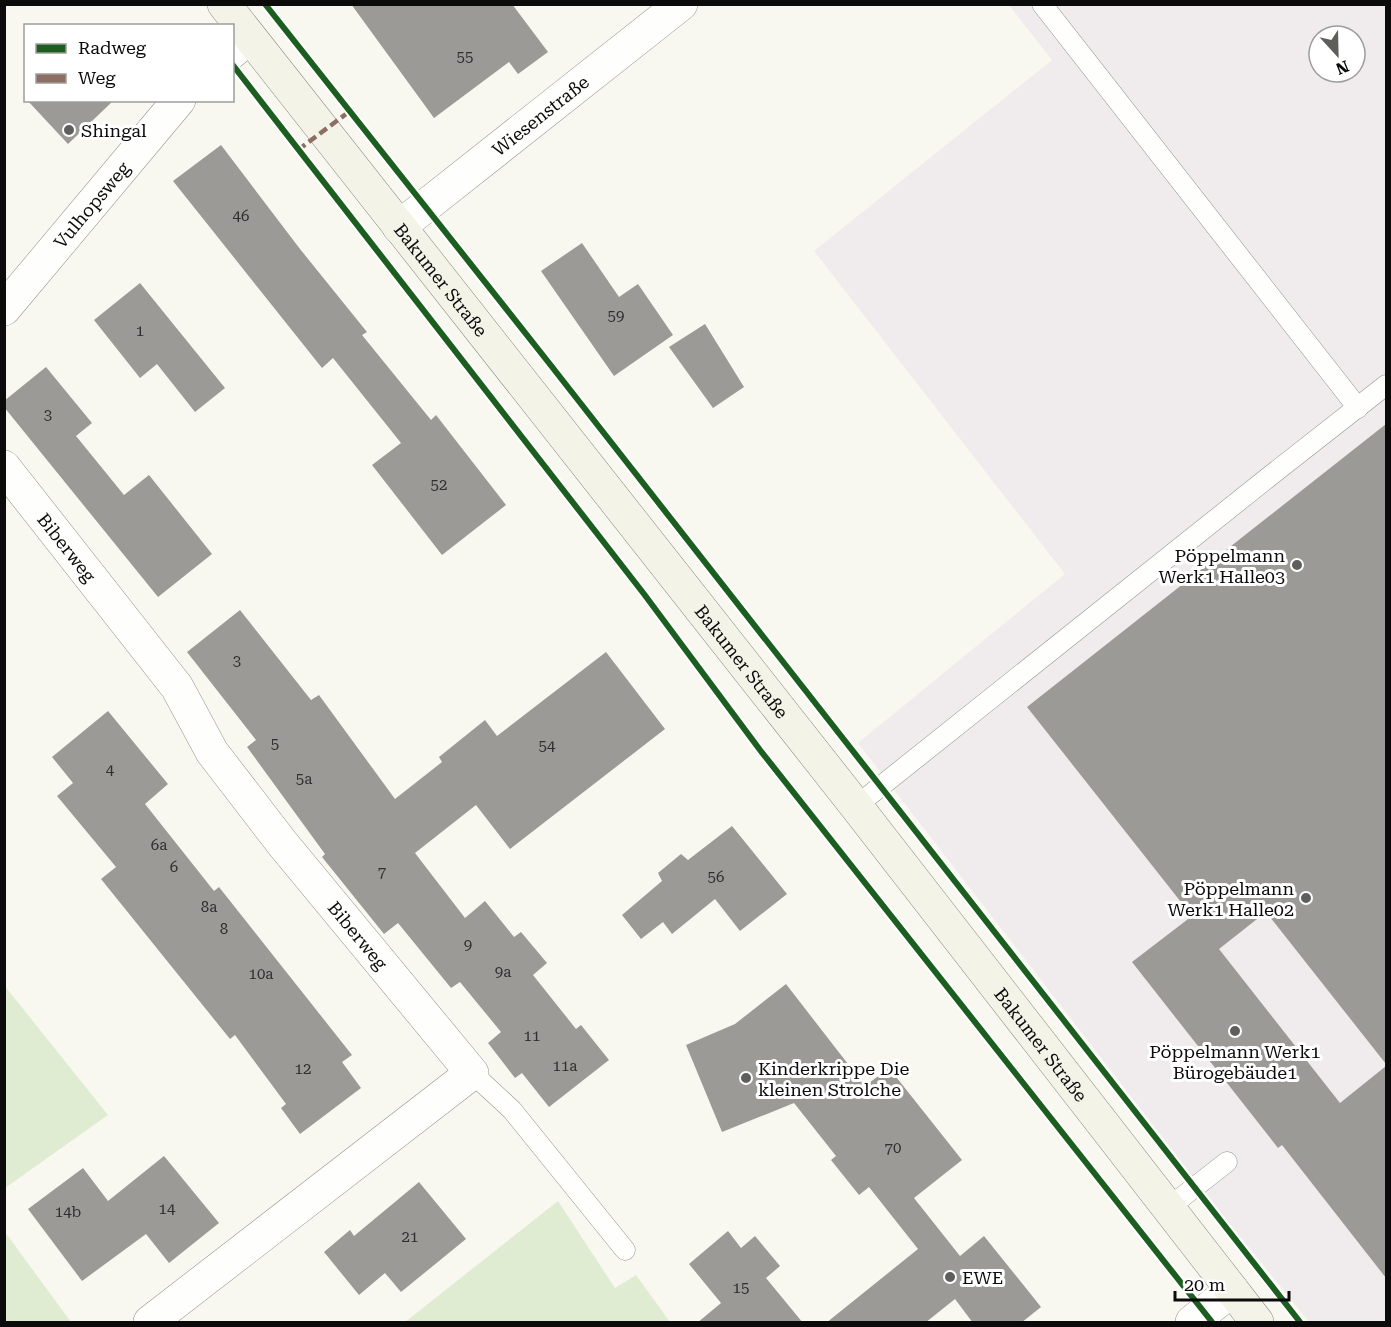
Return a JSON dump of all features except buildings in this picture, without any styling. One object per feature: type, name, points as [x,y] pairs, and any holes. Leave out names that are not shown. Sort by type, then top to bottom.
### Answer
[{"type":"main road","name":"Bakumer Straße","points":[[224,4],[232,24]]},
{"type":"main road","name":"Bakumer Straße","points":[[234,28],[241,45],[399,227],[856,806],[1257,1323]]},
{"type":"street","name":"Wiesenstraße","points":[[399,227],[681,4]]},
{"type":"street","name":"Vulhopsweg","points":[[4,309],[177,102]]},
{"type":"street","name":"Biberweg","points":[[4,467],[177,687],[212,752],[275,834],[472,1073]]},
{"type":"street","points":[[150,1323],[472,1073]]},
{"type":"street","points":[[1192,1323],[1232,1290]]},
{"type":"lane","points":[[1042,4],[1358,408]]},
{"type":"lane","points":[[856,806],[1386,385]]},
{"type":"lane","points":[[472,1073],[512,1110],[625,1250]]},
{"type":"lane","points":[[1168,1208],[1227,1162]]},
{"type":"shaded area","points":[[1009,5],[1386,5],[1386,1322],[1309,1322],[1211,1200],[858,743],[1065,574],[814,251],[1052,60]]},
{"type":"green space","points":[[4,985],[108,1115],[5,1188],[4,1188]]},
{"type":"green space","points":[[558,1201],[615,1288],[636,1275],[670,1322],[405,1322]]},
{"type":"green space","points":[[5,1232],[71,1322],[5,1322]]},
{"type":"marked path","points":[[298,150],[350,111]]},
{"type":"cycle path","points":[[265,4],[1300,1322]]},
{"type":"cycle path","points":[[234,67],[644,594],[760,750],[1212,1322]]},
{"type":"place","name":"Shingal","points":[[69,130]]},
{"type":"place","name":"Pöppelmann Werk1 Halle03","points":[[1297,565]]},
{"type":"place","name":"Pöppelmann Werk1 Halle02","points":[[1306,898]]},
{"type":"place","name":"Pöppelmann Werk1 Bürogebäude1","points":[[1235,1031]]},
{"type":"place","name":"Kinderkrippe Die kleinen Strolche","points":[[746,1078]]},
{"type":"place","name":"EWE","points":[[950,1277]]}]
